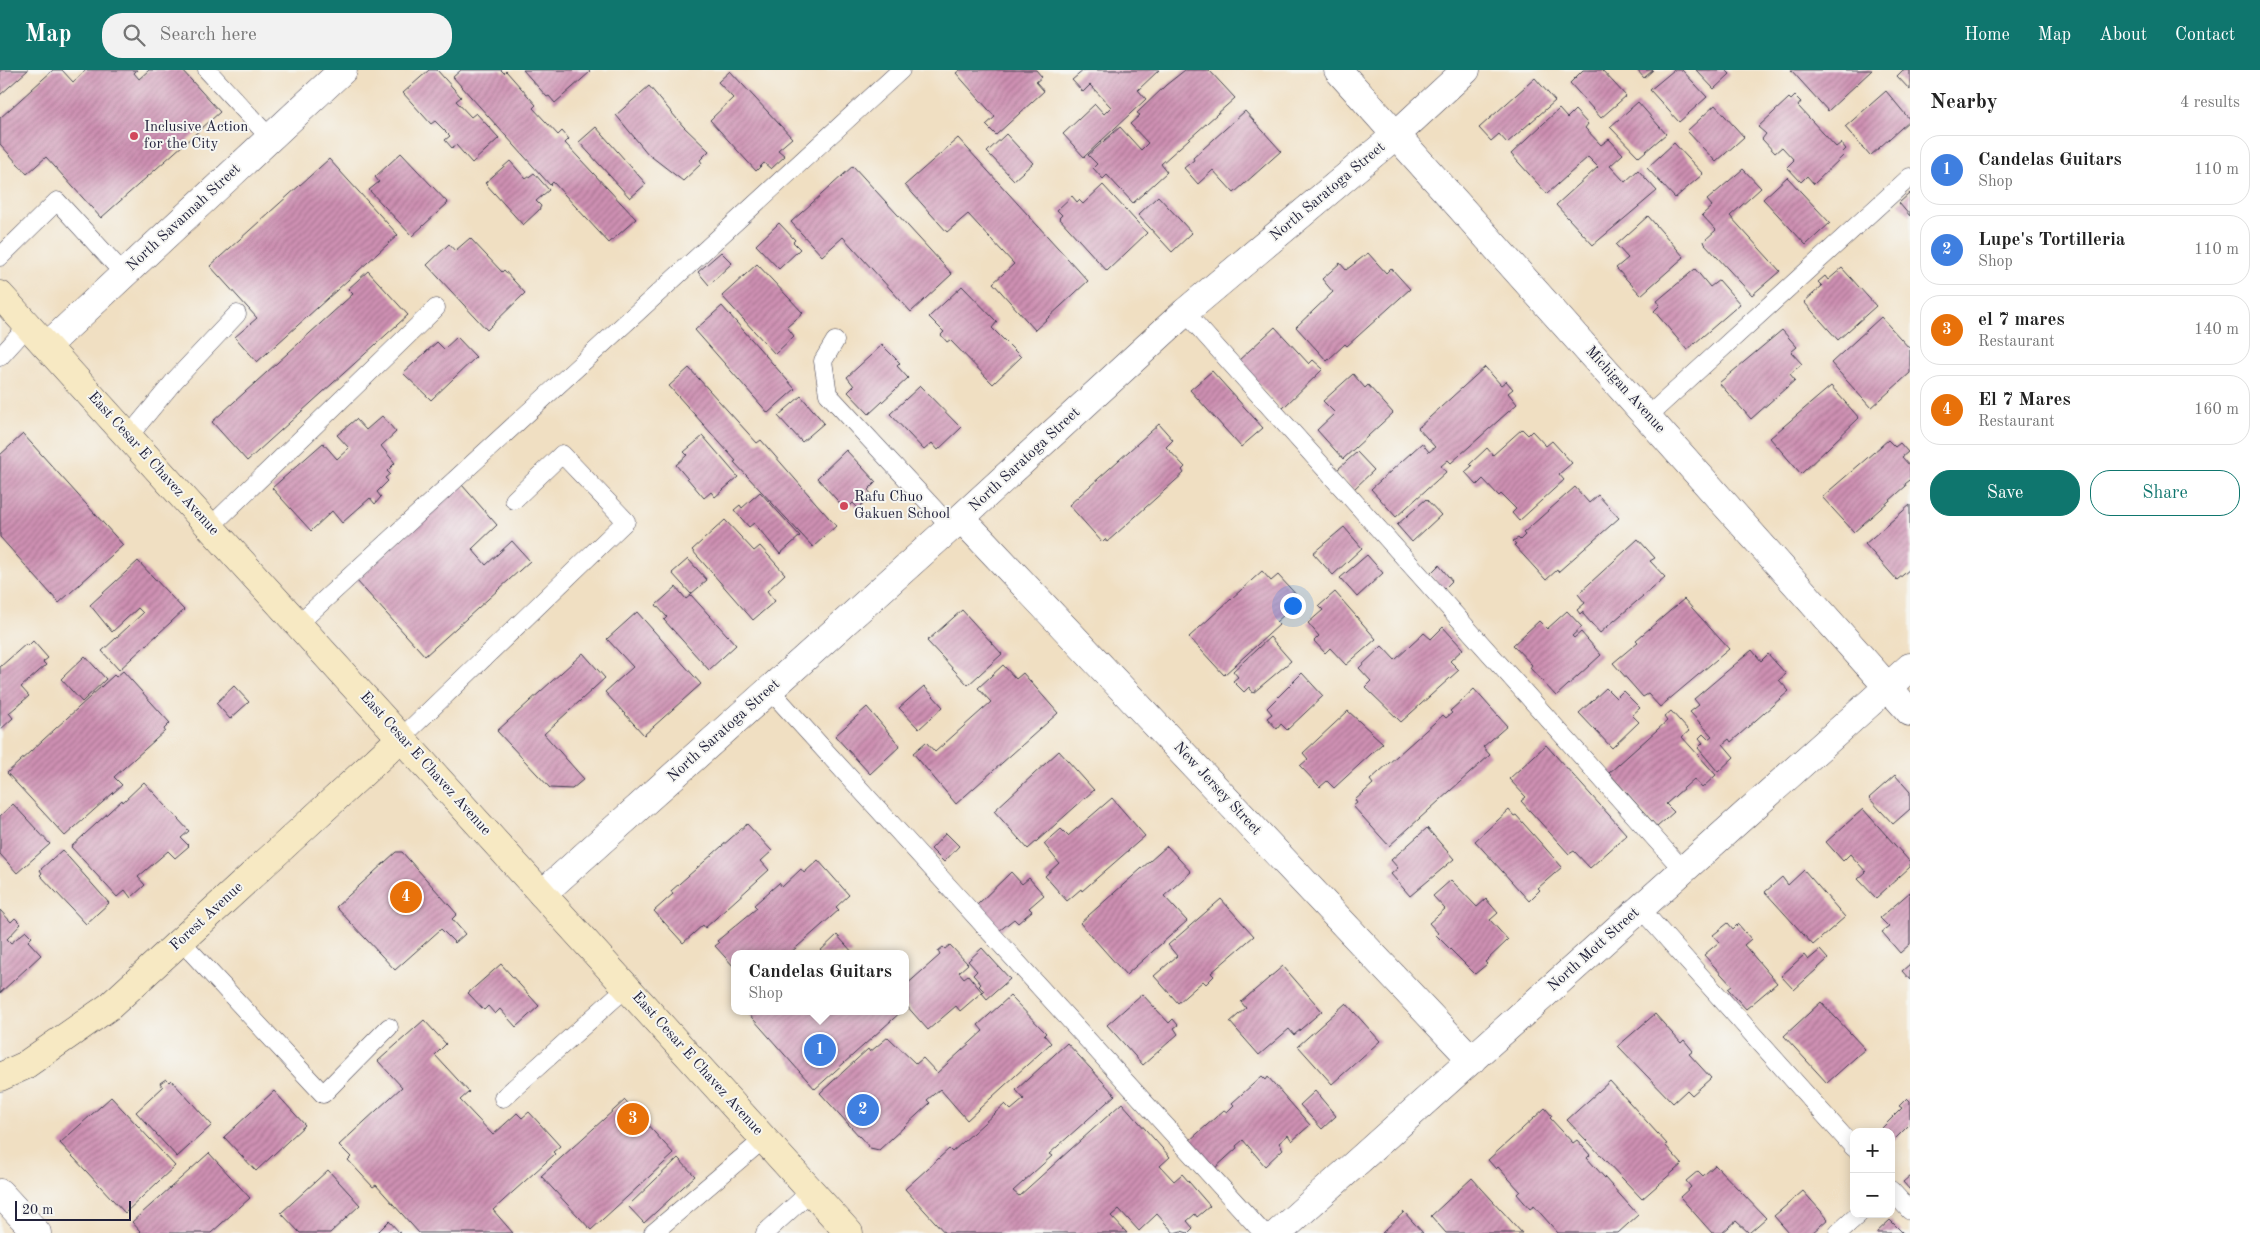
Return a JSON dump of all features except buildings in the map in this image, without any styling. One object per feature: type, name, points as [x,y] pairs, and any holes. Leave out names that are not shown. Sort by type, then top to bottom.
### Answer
[{"type":"main road","name":"East Cesar E Chavez Avenue","points":[[0,295],[849,1233]]},
{"type":"main road","name":"Forest Avenue","points":[[0,1077],[24,1066],[110,1006],[401,738]]},
{"type":"street","name":"North Savannah Street","points":[[47,346],[343,70]]},
{"type":"street","name":"Michigan Avenue","points":[[1338,70],[1910,712]]},
{"type":"street","name":"North Saratoga Street","points":[[542,894],[956,523],[1185,312],[1397,134],[1466,70]]},
{"type":"street","name":"New Jersey Street","points":[[956,523],[1472,1060]]},
{"type":"street","name":"North Mott Street","points":[[1278,1233],[1910,667]]},
{"type":"street","points":[[0,1193],[37,1233]]},
{"type":"lane","points":[[208,70],[270,138]]},
{"type":"lane","points":[[298,624],[901,70]]},
{"type":"lane","points":[[1648,416],[1910,177]]},
{"type":"lane","points":[[0,256],[57,201],[124,274]]},
{"type":"lane","points":[[210,527],[436,308]]},
{"type":"lane","points":[[1185,312],[1683,870]]},
{"type":"lane","points":[[128,437],[175,380],[237,314]]},
{"type":"lane","points":[[0,357],[28,326]]},
{"type":"lane","points":[[835,341],[823,361],[828,394],[956,523]]},
{"type":"lane","points":[[401,738],[626,521],[562,454],[514,500]]},
{"type":"lane","points":[[770,690],[1263,1233]]},
{"type":"lane","points":[[1640,908],[1850,1144]]},
{"type":"lane","points":[[181,940],[323,1094],[389,1027]]},
{"type":"lane","points":[[502,1098],[627,987]]},
{"type":"lane","points":[[653,1233],[764,1139]]},
{"type":"lane","points":[[765,1233],[811,1191]]},
{"type":"lane","points":[[1895,1194],[1910,1211]]},
{"type":"lane","points":[[1838,1233],[1855,1218]]},
{"type":"place","name":"Inclusive Action for the City","points":[[134,136]]},
{"type":"place","name":"Rafu Chuo Gakuen School","points":[[844,506]]},
{"type":"place","name":"El 7 Mares","points":[[406,897]]},
{"type":"place","name":"Candelas Guitars","points":[[820,1050]]},
{"type":"place","name":"Lupe's Tortilleria","points":[[863,1110]]},
{"type":"place","name":"el 7 mares","points":[[633,1119]]}]
